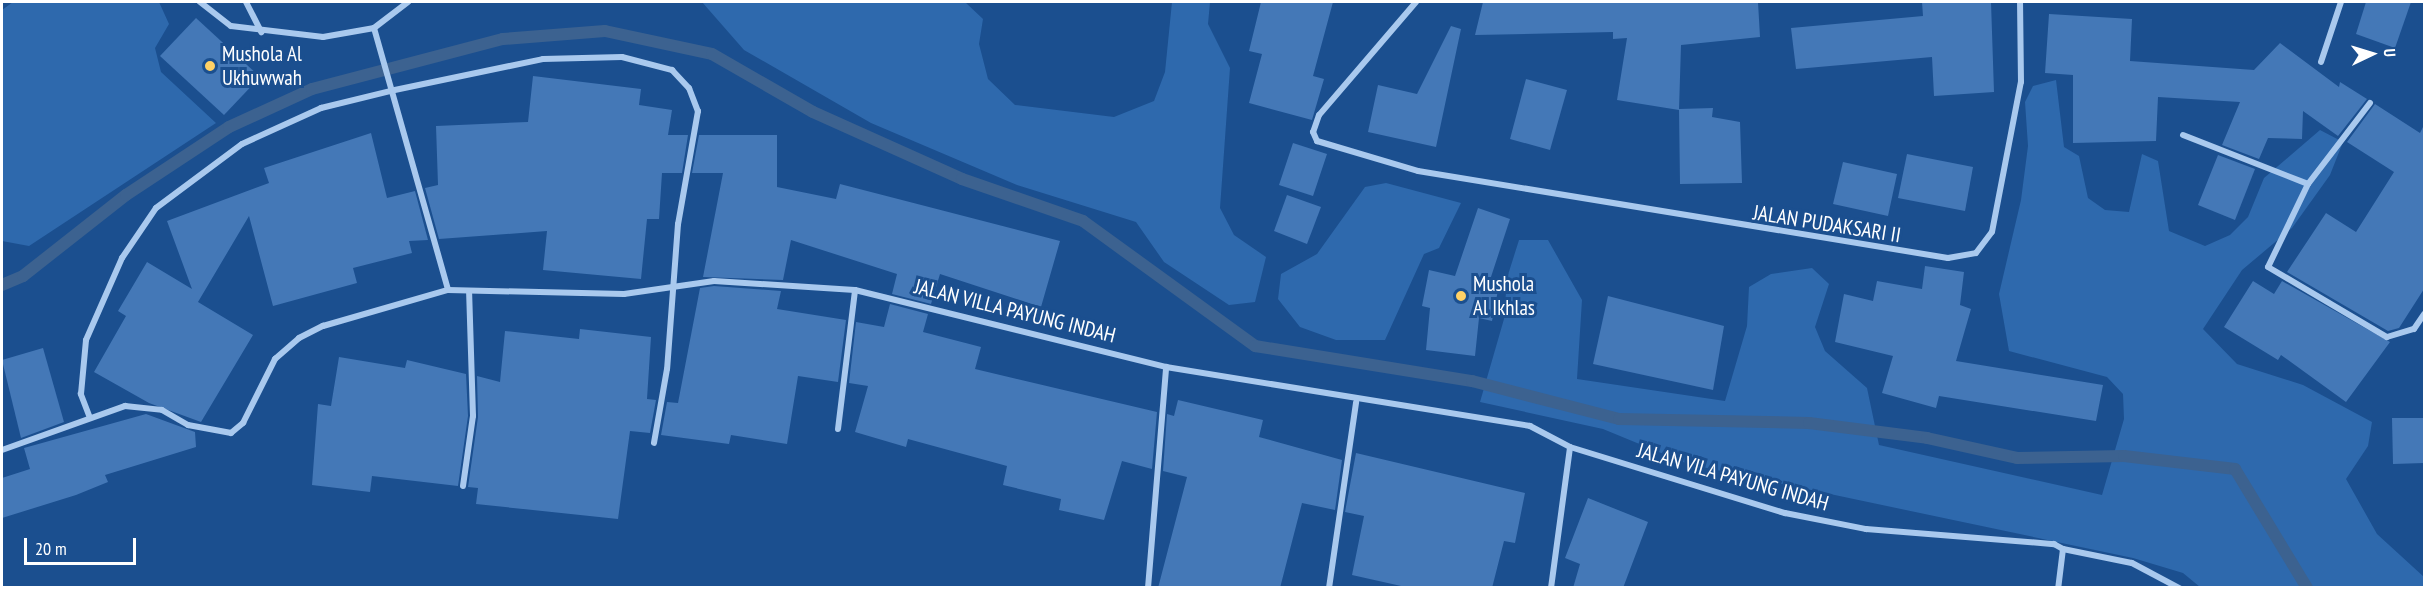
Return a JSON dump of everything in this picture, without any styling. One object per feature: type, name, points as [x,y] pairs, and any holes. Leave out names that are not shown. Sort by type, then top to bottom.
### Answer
[{"type":"street","points":[[200,2],[231,26],[261,32],[323,37],[374,28],[408,2]]},
{"type":"street","points":[[246,2],[261,32]]},
{"type":"street","name":"JALAN PUDAKSARI II","points":[[1416,2],[1360,62],[1319,115],[1313,132],[1317,141],[1418,171],[1885,250],[1948,258],[1976,253],[1992,232],[2021,82],[2020,2]]},
{"type":"street","points":[[2321,62],[2341,2]]},
{"type":"street","points":[[374,28],[448,290]]},
{"type":"street","points":[[90,418],[81,394],[86,340],[122,258],[156,208],[260,135],[321,108],[390,91],[543,59],[622,57],[672,70],[689,88],[699,111],[678,224],[674,285],[654,443]]},
{"type":"street","points":[[2370,103],[2308,184],[2268,267],[2387,337],[2414,329],[2424,314]]},
{"type":"street","points":[[2183,135],[2308,184]]},
{"type":"street","name":"JALAN VILLA PAYUNG INDAH","points":[[2,450],[125,406],[148,407],[188,425],[231,433],[243,423],[274,359],[299,338],[324,326],[448,290],[624,294],[714,281],[855,290],[1166,367],[1356,402],[1530,426],[1569,447]]},
{"type":"street","points":[[838,429],[855,290]]},
{"type":"street","points":[[464,486],[473,416],[469,291]]},
{"type":"street","points":[[1148,588],[1166,367]]},
{"type":"street","points":[[1329,588],[1356,402]]},
{"type":"street","points":[[1551,588],[1569,447]]},
{"type":"street","name":"JALAN VILA PAYUNG INDAH","points":[[1569,447],[1785,513],[1866,529],[2042,542],[2063,549],[2132,563],[2179,588]]},
{"type":"street","points":[[2058,588],[2063,549]]},
{"type":"shaded area","points":[[13,2],[159,2],[169,24],[155,48],[161,72],[216,123],[29,246],[2,241],[2,10]]},
{"type":"shaded area","points":[[702,2],[965,2],[983,19],[979,44],[988,79],[1015,105],[1114,117],[1154,101],[1165,72],[1172,2],[1210,2],[1208,24],[1230,68],[1220,208],[1234,235],[1266,257],[1255,302],[1229,305],[1164,262],[1136,222],[1017,185],[871,123],[744,50]]},
{"type":"shaded area","points":[[2056,80],[2064,147],[2079,156],[2088,198],[2105,210],[2129,212],[2142,154],[2158,161],[2169,231],[2205,246],[2230,235],[2248,217],[2264,178],[2320,130],[2343,142],[2330,175],[2292,228],[2242,270],[2203,329],[2237,364],[2303,385],[2372,422],[2368,446],[2346,479],[2377,534],[2424,577],[2424,587],[2200,587],[2183,573],[2133,558],[1688,464],[1603,429],[1480,402],[1504,319],[1507,278],[1519,240],[1548,240],[1582,300],[1577,379],[1725,401],[1747,326],[1749,287],[1771,274],[1812,268],[1829,284],[1815,327],[1825,351],[1867,388],[1879,445],[2102,495],[2124,419],[2123,394],[2107,377],[2009,351],[1999,294],[2021,200],[2028,146],[2025,102],[2033,86]]},
{"type":"shaded area","points":[[1386,183],[1461,203],[1439,248],[1424,254],[1385,340],[1336,340],[1300,327],[1278,299],[1281,274],[1317,254],[1365,187]]},
{"type":"building","points":[[1261,2],[1333,2],[1313,76],[1324,79],[1312,120],[1249,103],[1262,54],[1249,51]]},
{"type":"building","points":[[1483,2],[1758,2],[1760,37],[1681,45],[1679,110],[1617,100],[1627,38],[1613,39],[1613,32],[1475,35]]},
{"type":"building","points":[[1922,2],[1991,2],[1994,92],[1934,96],[1932,57],[1796,69],[1791,28],[1923,16]]},
{"type":"building","points":[[2366,2],[2411,2],[2395,48],[2356,34]]},
{"type":"building","points":[[2049,14],[2132,19],[2130,61],[2254,70],[2280,43],[2339,87],[2340,82],[2367,99],[2338,136],[2303,111],[2302,139],[2268,138],[2259,159],[2222,145],[2240,102],[2158,97],[2156,141],[2073,143],[2073,75],[2045,73]]},
{"type":"building","name":"Mushola Al Ukhuwwah","points":[[196,18],[260,77],[224,115],[160,56]]},
{"type":"building","points":[[1451,26],[1461,29],[1436,147],[1368,132],[1378,85],[1417,94]]},
{"type":"building","points":[[533,76],[641,89],[639,105],[672,110],[668,135],[688,135],[682,173],[662,173],[659,219],[647,219],[641,279],[543,270],[547,231],[439,239],[425,188],[438,185],[436,126],[528,122]]},
{"type":"building","points":[[1526,79],[1567,90],[1550,150],[1510,139]]},
{"type":"building","points":[[2375,104],[2420,133],[2424,125],[2424,289],[2399,328],[2388,331],[2287,272],[2326,213],[2356,232],[2394,172],[2347,142]]},
{"type":"building","points":[[1713,108],[1712,117],[1740,122],[1742,183],[1680,184],[1679,109]]},
{"type":"building","points":[[371,133],[387,198],[415,191],[428,240],[409,241],[412,253],[353,268],[357,283],[273,306],[249,216],[198,302],[253,335],[201,422],[149,403],[94,372],[126,316],[118,311],[147,262],[192,289],[167,221],[269,183],[264,168]]},
{"type":"building","points":[[699,135],[777,135],[777,187],[836,199],[840,184],[1060,241],[1041,307],[940,274],[931,304],[892,294],[897,274],[791,240],[783,280],[703,277],[723,173],[692,173]]},
{"type":"building","points":[[1293,143],[1327,154],[1313,196],[1279,185]]},
{"type":"building","points":[[1907,154],[1973,167],[1965,211],[1898,198]]},
{"type":"building","points":[[2218,155],[2255,169],[2235,220],[2198,205]]},
{"type":"building","points":[[1843,162],[1897,174],[1888,216],[1833,204]]},
{"type":"building","points":[[1287,195],[1321,207],[1307,244],[1274,231]]},
{"type":"building","points":[[1478,208],[1510,219],[1489,283],[1499,285],[1492,321],[1479,318],[1475,356],[1426,350],[1430,308],[1422,306],[1429,270],[1455,276]]},
{"type":"building","points":[[1925,266],[1964,272],[1960,305],[1971,309],[1956,361],[2103,385],[2096,421],[1939,396],[1936,408],[1882,393],[1893,356],[1835,342],[1844,294],[1873,301],[1877,281],[1922,289]]},
{"type":"building","points":[[2253,281],[2274,294],[2282,281],[2390,342],[2346,402],[2281,355],[2278,360],[2224,327]]},
{"type":"building","points":[[714,286],[781,291],[777,309],[846,320],[838,382],[798,376],[787,444],[731,435],[729,444],[661,435],[667,402],[678,403],[700,288]]},
{"type":"building","points":[[1608,296],[1724,326],[1713,390],[1593,364]]},
{"type":"building","points":[[890,304],[928,314],[923,332],[981,347],[975,369],[1157,412],[1152,469],[1122,461],[1104,520],[1059,510],[1061,499],[1003,485],[1007,466],[908,439],[906,447],[855,432],[868,386],[849,383],[856,322],[884,327]]},
{"type":"building","points":[[580,329],[651,337],[647,399],[656,400],[650,433],[630,431],[618,519],[476,504],[478,488],[468,487],[478,417],[477,376],[500,382],[505,331],[579,339]]},
{"type":"building","points":[[43,348],[64,422],[21,438],[2,360]]},
{"type":"building","points":[[339,357],[405,368],[407,360],[466,374],[468,416],[458,486],[372,476],[370,492],[312,485],[318,404],[331,406]]},
{"type":"building","points":[[1178,400],[1263,420],[1259,437],[1342,460],[1335,510],[1302,503],[1280,588],[1158,588],[1187,477],[1163,471],[1167,414],[1174,416]]},
{"type":"building","points":[[146,414],[195,432],[196,447],[105,475],[108,482],[76,495],[2,518],[2,478],[30,469],[24,448]]},
{"type":"building","points":[[2392,418],[2424,418],[2424,463],[2393,464]]},
{"type":"building","points":[[1356,453],[1525,493],[1515,543],[1504,541],[1492,588],[1410,588],[1352,575],[1364,516],[1345,512]]},
{"type":"building","points":[[1588,498],[1648,522],[1623,588],[1573,588],[1580,564],[1565,558]]},
{"type":"waterway","points":[[2,285],[23,276],[126,195],[229,127],[312,89],[503,39],[605,31],[712,54],[813,112],[962,179],[1083,221],[1255,346],[1472,381],[1619,419],[1809,423],[1927,438],[2017,458],[2124,456],[2235,469],[2307,588]]},
{"type":"place","name":"Mushola Al Ukhuwwah","points":[[210,66]]},
{"type":"place","name":"Mushola Al Ikhlas","points":[[1461,296]]}]
